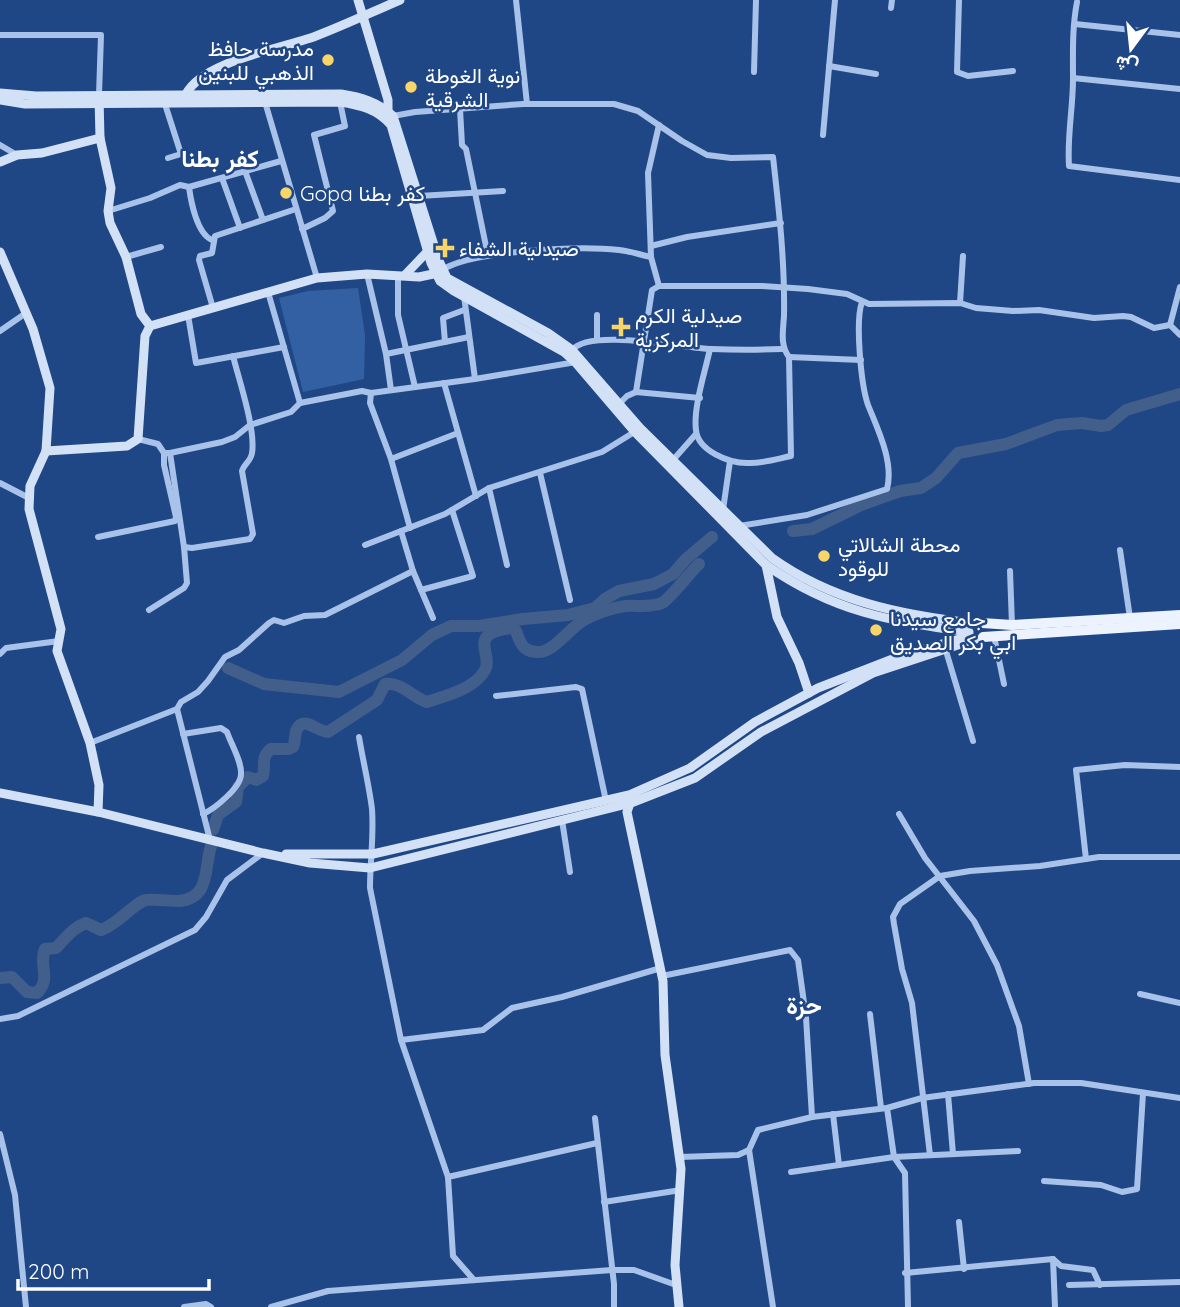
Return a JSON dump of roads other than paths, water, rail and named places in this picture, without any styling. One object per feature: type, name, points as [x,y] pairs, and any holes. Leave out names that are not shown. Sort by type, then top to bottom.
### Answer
[{"type":"main road","points":[[358,0],[390,114],[419,196],[439,273],[548,333],[572,350],[638,430],[766,565],[799,585],[865,615],[978,632],[1180,624]]},
{"type":"main road","points":[[186,94],[196,81],[239,59],[290,45],[400,0]]},
{"type":"main road","points":[[0,93],[164,101],[340,102],[367,107],[391,125],[428,251],[447,286],[578,360],[620,403],[638,430],[673,460],[772,558],[792,572],[840,595],[878,608],[978,632]]},
{"type":"main road","points":[[0,100],[25,104],[186,94],[341,94],[368,99],[390,114]]},
{"type":"main road","points":[[99,99],[100,138],[111,188],[108,211],[115,237],[126,257],[141,314],[150,326]]},
{"type":"main road","points":[[0,162],[17,155],[42,153],[100,138]]},
{"type":"main road","points":[[401,276],[428,251]]},
{"type":"main road","points":[[0,252],[33,329],[50,388],[46,452],[30,486],[31,518],[61,629],[58,651],[90,743],[99,785],[98,812]]},
{"type":"main road","points":[[46,452],[127,446],[138,439],[145,336],[150,326],[317,278],[367,274],[419,277],[439,273]]},
{"type":"main road","points":[[766,565],[777,617],[799,663],[809,693]]},
{"type":"main road","points":[[630,799],[690,768],[755,722],[809,693],[876,664],[978,632],[1012,625],[1180,615]]},
{"type":"main road","points":[[0,793],[98,812],[310,863],[370,868],[562,820],[695,778],[761,732],[873,673],[946,651],[978,632]]},
{"type":"main road","points":[[627,813],[630,799]]},
{"type":"main road","points":[[263,853],[373,854],[606,801],[618,801]]},
{"type":"main road","points":[[618,801],[627,813],[662,972],[665,1055],[680,1157],[676,1285],[679,1307]]},
{"type":"street","points":[[516,0],[527,104]]},
{"type":"street","points":[[754,72],[756,0]]},
{"type":"street","points":[[822,135],[835,0]]},
{"type":"street","points":[[959,0],[957,72],[968,76],[1013,71]]},
{"type":"street","points":[[1077,2],[1072,50],[1069,166],[1180,180]]},
{"type":"street","points":[[1075,24],[1180,36]]},
{"type":"street","points":[[0,35],[101,34],[99,99]]},
{"type":"street","points":[[829,66],[876,74]]},
{"type":"street","points":[[1073,78],[1180,89]]},
{"type":"street","points":[[164,101],[181,154],[168,158]]},
{"type":"street","points":[[265,102],[317,278]]},
{"type":"street","points":[[302,229],[333,211],[314,135],[345,126],[340,102]]},
{"type":"street","points":[[390,114],[527,104],[614,104],[638,111],[707,155],[732,159],[773,157],[781,223],[784,287],[782,349],[789,357],[790,456],[750,464],[730,461],[709,450],[696,433]]},
{"type":"street","points":[[460,109],[462,145],[466,149],[488,256]]},
{"type":"street","points":[[659,125],[648,173],[651,257],[659,286]]},
{"type":"street","points":[[0,145],[17,155]]},
{"type":"street","points":[[108,211],[180,185],[189,187],[281,161]]},
{"type":"street","points":[[245,170],[263,220]]},
{"type":"street","points":[[222,178],[240,228]]},
{"type":"street","points":[[189,187],[202,232],[212,240]]},
{"type":"street","points":[[419,196],[503,191]]},
{"type":"street","points":[[213,308],[199,260],[200,256],[212,253],[212,240],[215,236],[296,209]]},
{"type":"street","points":[[651,246],[711,232],[781,223]]},
{"type":"street","points":[[126,257],[161,247]]},
{"type":"street","points":[[439,273],[452,264],[488,256],[597,248],[623,250],[651,257]]},
{"type":"street","points":[[960,303],[963,256]]},
{"type":"street","points":[[367,274],[386,354],[391,390]]},
{"type":"street","points":[[401,276],[398,315],[415,387]]},
{"type":"street","points":[[636,392],[652,290],[659,286],[784,287],[838,292],[862,302],[899,306],[960,303],[976,308],[1039,310],[1094,318],[1131,317],[1154,328],[1170,325]]},
{"type":"street","points":[[1170,325],[1180,287]]},
{"type":"street","points":[[268,292],[300,403]]},
{"type":"street","points":[[464,296],[475,379]]},
{"type":"street","points":[[739,526],[807,515],[887,489],[890,478],[879,430],[864,389],[859,314],[862,302]]},
{"type":"street","points":[[445,342],[443,318],[464,310]]},
{"type":"street","points":[[0,331],[26,313]]},
{"type":"street","points":[[188,315],[196,363],[284,347]]},
{"type":"street","points":[[597,315],[597,340]]},
{"type":"street","points":[[1170,325],[1180,335]]},
{"type":"street","points":[[386,354],[469,337]]},
{"type":"street","points":[[572,350],[581,343],[597,340],[710,349],[782,349]]},
{"type":"street","points":[[673,460],[696,433],[710,349]]},
{"type":"street","points":[[184,547],[250,539],[253,534],[242,471],[253,450],[250,425],[233,356]]},
{"type":"street","points":[[789,357],[861,360]]},
{"type":"street","points":[[167,453],[222,442],[235,437],[250,425],[292,412],[300,403],[362,391],[372,393],[475,379],[578,360]]},
{"type":"street","points":[[444,383],[476,496]]},
{"type":"street","points":[[620,403],[636,392],[700,398]]},
{"type":"street","points":[[372,393],[370,403],[391,459],[410,528]]},
{"type":"street","points":[[365,545],[452,510],[488,488],[602,452],[638,430]]},
{"type":"street","points":[[391,459],[458,433]]},
{"type":"street","points":[[138,439],[158,444],[167,453],[184,547],[187,583],[184,588],[149,610]]},
{"type":"street","points":[[98,537],[175,522],[164,465],[167,453]]},
{"type":"street","points":[[723,510],[730,461]]},
{"type":"street","points":[[540,473],[570,600]]},
{"type":"street","points":[[0,483],[29,498]]},
{"type":"street","points":[[488,488],[507,565]]},
{"type":"street","points":[[421,590],[473,576],[452,510]]},
{"type":"street","points":[[401,531],[412,571],[433,618]]},
{"type":"street","points":[[1120,550],[1130,618]]},
{"type":"street","points":[[90,743],[177,709],[181,702],[198,692],[225,657],[239,650],[274,620],[284,623],[304,616],[325,615],[412,571]]},
{"type":"street","points":[[1010,571],[1012,625]]},
{"type":"street","points":[[978,632],[1004,684]]},
{"type":"street","points":[[0,654],[6,648],[59,641]]},
{"type":"street","points":[[946,651],[973,741]]},
{"type":"street","points":[[496,696],[576,687],[582,689],[606,801]]},
{"type":"street","points":[[177,709],[210,840]]},
{"type":"street","points":[[183,734],[221,728],[227,732],[242,771],[241,779],[217,807],[203,814]]},
{"type":"street","points":[[359,737],[372,808],[373,854],[370,888],[401,1040],[449,1177],[453,1256],[474,1280]]},
{"type":"street","points":[[1086,859],[1076,770],[1125,765],[1180,767]]},
{"type":"street","points":[[899,814],[925,858],[974,921],[997,965],[1019,1026],[1029,1084]]},
{"type":"street","points":[[562,820],[570,872]]},
{"type":"street","points":[[0,1019],[18,1016],[195,930],[206,917],[227,880],[263,853]]},
{"type":"street","points":[[930,1156],[912,1003],[902,969],[893,917],[900,904],[940,876],[1086,859],[1180,857]]},
{"type":"street","points":[[401,1040],[483,1030],[512,1008],[662,972],[790,950],[798,960],[812,1117]]},
{"type":"street","points":[[1140,994],[1180,1003]]},
{"type":"street","points":[[870,1014],[894,1157],[905,1173],[905,1273],[908,1307]]},
{"type":"street","points":[[773,1307],[749,1150],[758,1130],[812,1117],[884,1108],[922,1098],[1029,1084],[1081,1083],[1180,1098]]},
{"type":"street","points":[[1044,1181],[1101,1185],[1122,1192],[1137,1189],[1143,1093]]},
{"type":"street","points":[[948,1094],[953,1154]]},
{"type":"street","points":[[833,1114],[839,1165]]},
{"type":"street","points":[[594,1118],[614,1307]]},
{"type":"street","points":[[0,1134],[15,1195],[26,1307]]},
{"type":"street","points":[[449,1177],[597,1143]]},
{"type":"street","points":[[680,1157],[738,1156],[749,1150]]},
{"type":"street","points":[[791,1172],[894,1157],[1018,1151]]},
{"type":"street","points":[[604,1202],[681,1190]]},
{"type":"street","points":[[959,1222],[964,1269]]},
{"type":"street","points":[[905,1273],[1053,1259]]},
{"type":"street","points":[[1053,1259],[1060,1266],[1093,1269],[1100,1285]]},
{"type":"street","points":[[1053,1259],[1055,1307]]},
{"type":"street","points":[[271,1307],[328,1291],[612,1270],[634,1270],[676,1285]]},
{"type":"street","points":[[1069,1284],[1180,1282]]},
{"type":"street","points":[[184,1307],[206,1304],[211,1307]]},
{"type":"waterway","points":[[793,531],[812,529],[861,505],[900,491],[921,488],[936,478],[958,453],[1006,444],[1057,425],[1108,425],[1126,410],[1180,394]]},
{"type":"waterway","points":[[228,668],[264,684],[339,692],[402,660],[432,635],[451,626],[479,626],[568,615],[595,608],[619,591],[654,584],[673,574],[712,537]]},
{"type":"waterway","points":[[213,830],[218,815],[236,802],[238,787],[248,777],[256,780],[263,776],[264,759],[268,752],[271,749],[293,747],[300,725],[307,724],[328,732],[377,700],[385,684],[402,687],[427,702],[459,691],[474,682],[485,670],[487,664],[484,645],[489,634],[512,628],[525,648],[542,652],[578,624],[598,613],[625,606],[662,603],[699,564]]},
{"type":"waterway","points":[[0,978],[12,977],[27,992],[37,993],[44,982],[45,949],[56,948],[77,928],[86,923],[101,930],[146,900],[179,901],[197,894],[204,880],[211,846]]},
{"type":"place","name":"مدرسة حافظ الذهبي للبنين","points":[[328,60]]},
{"type":"place","name":"نوية الغوطة الشرقية","points":[[411,87]]},
{"type":"place","name":"Gopa كفر بطنا","points":[[286,193]]},
{"type":"place","name":"صيدلية الشفاء","points":[[445,248]]},
{"type":"place","name":"صيدلية الكرم المركزية","points":[[621,327]]},
{"type":"place","name":"محطة الشالاتي للوقود","points":[[824,556]]},
{"type":"place","name":"جامع سيدنا ابي بكر الصديق","points":[[876,630]]},
{"type":"district","name":"كفر بطنا","points":[[220,158]]},
{"type":"district","name":"حزة","points":[[804,1005]]}]
